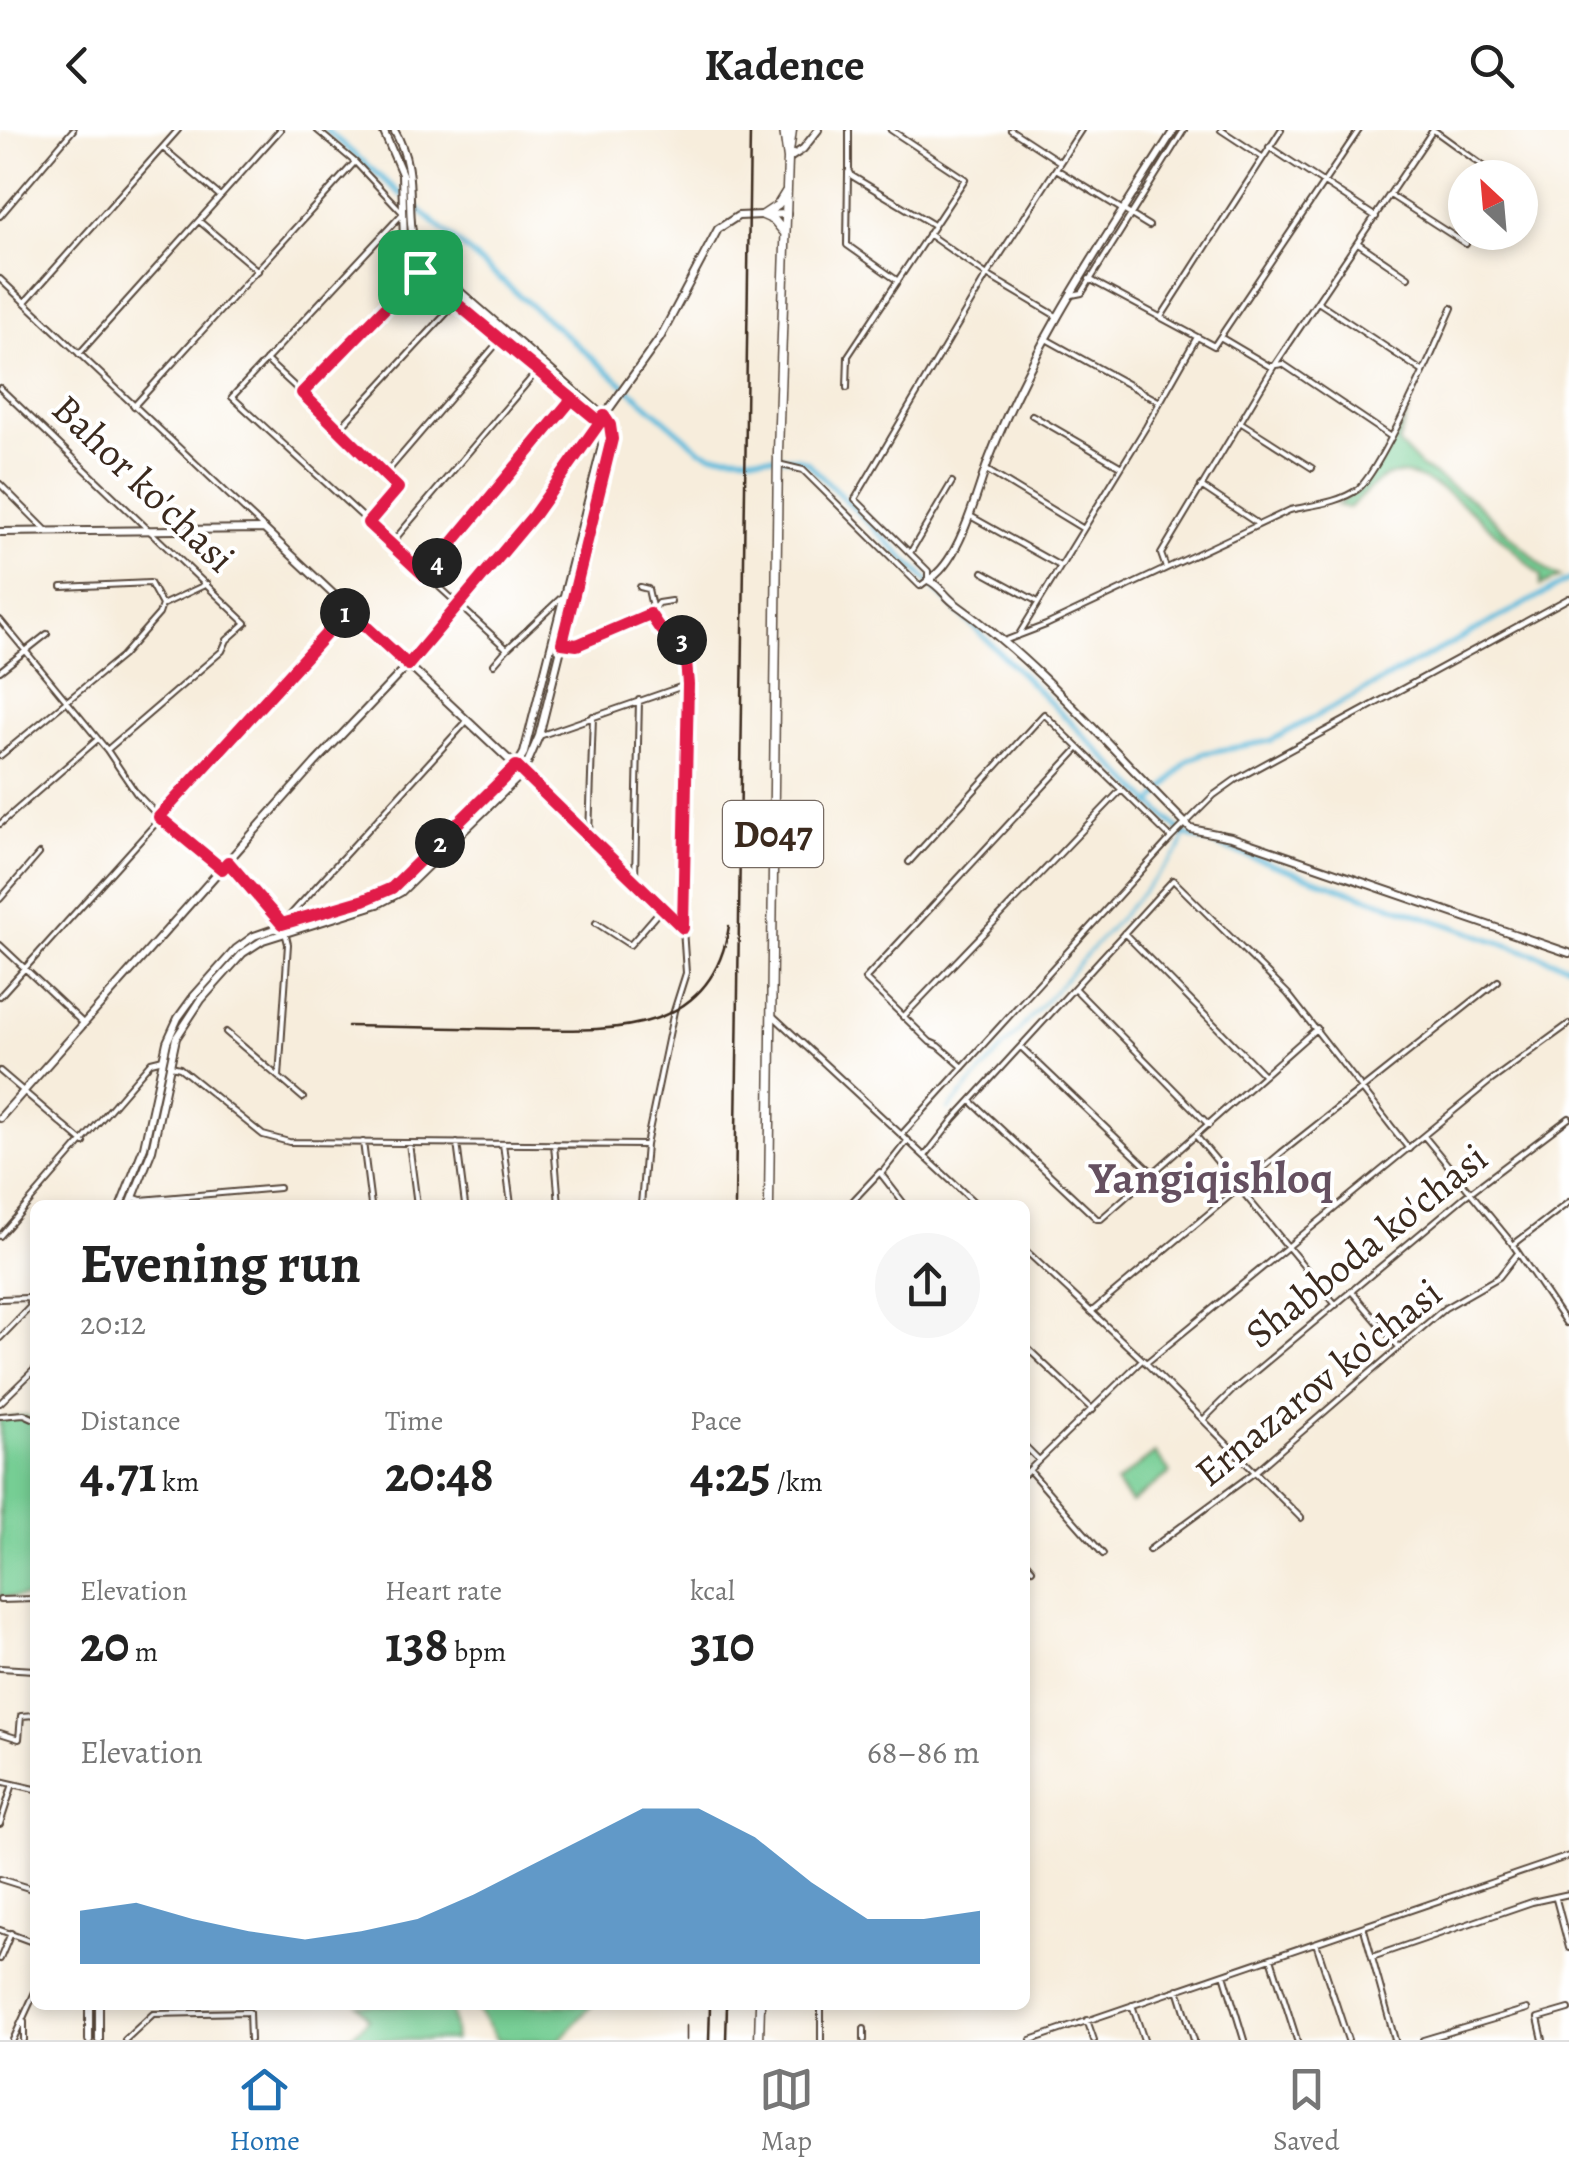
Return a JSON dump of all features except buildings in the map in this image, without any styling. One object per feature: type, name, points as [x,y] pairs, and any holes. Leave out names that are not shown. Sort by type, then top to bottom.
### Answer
[{"type":"main road","points":[[123,1200],[140,1162],[162,1059],[178,1018],[230,955],[254,936],[378,904],[400,892],[523,773],[539,736],[612,439],[610,425],[572,399],[420,272],[406,252],[396,154],[383,130]]},
{"type":"main road","points":[[132,1200],[152,1150],[180,1030],[200,1000],[250,948],[283,928],[392,888],[516,766],[530,738],[602,446],[602,419],[429,267],[414,244],[412,192],[405,152],[394,130]]},
{"type":"main road","name":"D047","points":[[784,130],[788,159]]},
{"type":"main road","name":"D047","points":[[769,1200],[778,452],[792,130]]},
{"type":"main road","points":[[788,159],[803,149],[818,130]]},
{"type":"main road","points":[[1174,130],[1044,338],[1002,424],[948,564],[928,580],[938,584],[951,602],[1004,642],[1186,824],[1203,834],[1231,838],[1569,954]]},
{"type":"main road","points":[[763,214],[778,205],[787,188]]},
{"type":"main road","points":[[763,214],[778,223],[786,236]]},
{"type":"main road","points":[[0,1118],[408,665],[534,515],[660,338],[718,229],[733,217],[786,214]]},
{"type":"main road","points":[[0,532],[264,529]]},
{"type":"main road","name":"Bahor ko'chasi","points":[[264,529],[523,773]]},
{"type":"main road","points":[[89,2040],[90,2010]]},
{"type":"main road","points":[[99,2010],[99,2040]]},
{"type":"main road","points":[[759,2040],[760,2010]]},
{"type":"street","points":[[0,216],[73,130]]},
{"type":"street","points":[[24,302],[178,130]]},
{"type":"street","points":[[79,354],[280,130]]},
{"type":"street","points":[[318,130],[403,209],[233,398],[507,650]]},
{"type":"street","points":[[849,130],[847,244],[898,281]]},
{"type":"street","points":[[847,388],[848,356],[965,178],[890,130]]},
{"type":"street","points":[[1013,130],[1060,162]]},
{"type":"street","points":[[778,464],[803,470],[920,586],[928,580],[928,571],[855,499],[986,275],[1081,130]]},
{"type":"street","points":[[1072,295],[1082,293],[1184,130]]},
{"type":"street","points":[[1220,130],[1262,158]]},
{"type":"street","points":[[1161,317],[1281,130]]},
{"type":"street","points":[[1089,279],[1214,346],[1359,130]]},
{"type":"street","points":[[1166,568],[1161,554],[1200,486],[1274,366],[1434,130],[1475,160]]},
{"type":"street","points":[[1269,146],[1376,218]]},
{"type":"street","points":[[163,148],[220,196]]},
{"type":"street","points":[[134,406],[354,162]]},
{"type":"street","points":[[1056,169],[1149,226]]},
{"type":"street","points":[[848,170],[934,225]]},
{"type":"street","points":[[1390,195],[1448,232]]},
{"type":"street","points":[[199,220],[258,271]]},
{"type":"street","points":[[928,234],[986,275],[1058,317]]},
{"type":"street","points":[[1358,243],[1408,277]]},
{"type":"street","points":[[302,393],[420,272]]},
{"type":"street","points":[[0,279],[264,529]]},
{"type":"street","points":[[1317,301],[1422,371]]},
{"type":"street","points":[[340,428],[456,303]]},
{"type":"street","points":[[1004,642],[1290,510],[1345,496],[1359,488],[1390,436],[1452,308]]},
{"type":"street","points":[[1018,636],[1197,337]]},
{"type":"street","points":[[1220,337],[1268,366],[1283,364],[1390,436]]},
{"type":"street","points":[[1044,338],[1160,402]]},
{"type":"street","points":[[368,523],[398,489],[386,478],[386,472],[500,340]]},
{"type":"street","points":[[265,359],[386,472]]},
{"type":"street","points":[[390,545],[538,370]]},
{"type":"street","name":"Bahor ko'chasi","points":[[0,388],[246,623],[222,651],[107,750]]},
{"type":"street","points":[[425,576],[572,399]]},
{"type":"street","points":[[1032,416],[1120,466]]},
{"type":"street","points":[[1240,422],[1312,468]]},
{"type":"street","points":[[985,470],[1082,528]]},
{"type":"street","points":[[910,553],[952,482]]},
{"type":"street","points":[[0,484],[48,532]]},
{"type":"street","points":[[1200,486],[1258,524]]},
{"type":"street","points":[[968,515],[1060,566]]},
{"type":"street","points":[[983,572],[1038,602]]},
{"type":"street","points":[[62,587],[150,583],[162,606]]},
{"type":"street","points":[[0,756],[122,656],[162,606],[207,584]]},
{"type":"street","points":[[640,587],[648,589],[651,612],[660,629],[684,640],[688,684],[683,928],[686,973],[674,1011],[646,1144],[641,1200]]},
{"type":"street","points":[[494,664],[566,592]]},
{"type":"street","points":[[902,1134],[1171,838],[1235,780],[1569,598]]},
{"type":"street","points":[[562,643],[577,645],[651,612],[658,603],[672,600]]},
{"type":"street","points":[[0,996],[348,610]]},
{"type":"street","points":[[0,620],[107,750],[136,792],[159,817],[222,869]]},
{"type":"street","points":[[0,671],[46,634]]},
{"type":"street","points":[[539,736],[688,684]]},
{"type":"street","points":[[636,879],[638,700]]},
{"type":"street","points":[[909,862],[1044,714],[1171,838]]},
{"type":"street","points":[[589,836],[593,716]]},
{"type":"street","points":[[283,928],[467,721]]},
{"type":"street","points":[[0,824],[98,739]]},
{"type":"street","points":[[963,1068],[864,979],[1079,748]]},
{"type":"street","name":"Bahor ko'chasi","points":[[523,773],[683,928]]},
{"type":"street","points":[[903,1017],[1120,790]]},
{"type":"street","points":[[0,899],[38,854]]},
{"type":"street","points":[[228,862],[283,928],[288,944],[279,1078]]},
{"type":"street","points":[[925,1156],[970,1101],[1173,880],[1244,948],[1317,1028],[1408,1149]]},
{"type":"street","points":[[596,923],[630,944],[663,907]]},
{"type":"street","points":[[1124,933],[1265,1076]]},
{"type":"street","points":[[0,945],[83,1022]]},
{"type":"street","points":[[1091,1312],[1498,981]]},
{"type":"street","points":[[1074,988],[1209,1125]]},
{"type":"street","points":[[771,1014],[972,1200]]},
{"type":"street","points":[[1030,1469],[1144,1361],[1489,1082],[1569,1024]]},
{"type":"street","points":[[970,1101],[1097,1219],[1106,1216],[1317,1028]]},
{"type":"street","points":[[226,1032],[302,1098]]},
{"type":"street","points":[[1021,1047],[1153,1174]]},
{"type":"street","points":[[33,1200],[151,1062],[162,1059]]},
{"type":"street","points":[[170,1066],[180,1068],[263,1135],[289,1142],[646,1144]]},
{"type":"street","points":[[0,1071],[84,1143]]},
{"type":"street","name":"Shabboda ko'chasi","points":[[1203,1420],[1472,1192],[1569,1118]]},
{"type":"street","points":[[1197,1136],[1336,1305]]},
{"type":"street","points":[[1424,1136],[1513,1245],[1566,1323]]},
{"type":"street","points":[[854,1200],[908,1140]]},
{"type":"street","points":[[363,1142],[370,1200]]},
{"type":"street","points":[[409,1143],[417,1200]]},
{"type":"street","points":[[457,1144],[464,1200]]},
{"type":"street","points":[[503,1144],[510,1200]]},
{"type":"street","points":[[554,1144],[558,1200]]},
{"type":"street","points":[[881,1171],[902,1200]]},
{"type":"street","points":[[140,1200],[279,1188]]},
{"type":"street","points":[[216,1195],[216,1200]]},
{"type":"street","points":[[1513,1245],[1569,1202]]},
{"type":"street","points":[[0,1236],[30,1203]]},
{"type":"street","name":"Ernazarov ko'chasi","points":[[1149,1550],[1255,1472],[1445,1308],[1499,1277],[1518,1253]]},
{"type":"street","points":[[1030,1255],[1144,1361],[1301,1518]]},
{"type":"street","points":[[1352,1292],[1398,1346]]},
{"type":"street","points":[[0,1299],[28,1298],[30,1303]]},
{"type":"street","points":[[0,1338],[30,1307]]},
{"type":"street","points":[[1030,1351],[1093,1410]]},
{"type":"street","points":[[0,1403],[30,1374]]},
{"type":"street","points":[[0,1416],[30,1417]]},
{"type":"street","points":[[1030,1451],[1039,1460]]},
{"type":"street","points":[[1030,1475],[1103,1554]]},
{"type":"street","points":[[0,1600],[30,1599]]},
{"type":"street","points":[[0,1668],[30,1670]]},
{"type":"street","points":[[0,1733],[18,1739],[21,1716],[30,1715]]},
{"type":"street","points":[[0,1780],[30,1788]]},
{"type":"street","points":[[0,1824],[13,1784]]},
{"type":"street","points":[[1031,2040],[1569,1856]]},
{"type":"street","points":[[0,1879],[30,1888]]},
{"type":"street","points":[[1372,1957],[1532,1902],[1569,1894]]},
{"type":"street","points":[[1555,1898],[1569,1948]]},
{"type":"street","points":[[1363,1928],[1395,2040]]},
{"type":"street","points":[[0,1930],[30,1941]]},
{"type":"street","points":[[0,1959],[11,1934]]},
{"type":"street","points":[[1316,1943],[1348,2040]]},
{"type":"street","points":[[1271,1958],[1297,2040]]},
{"type":"street","points":[[1224,1974],[1244,2040]]},
{"type":"street","points":[[1178,1990],[1194,2040]]},
{"type":"street","points":[[13,2040],[30,2003]]},
{"type":"street","points":[[1132,2005],[1144,2040]]},
{"type":"street","points":[[1423,2040],[1526,2009]]},
{"type":"street","points":[[1543,2040],[1538,2018],[1569,2009]]},
{"type":"street","points":[[125,2040],[153,2014],[217,2010]]},
{"type":"street","points":[[249,2010],[250,2040]]},
{"type":"street","points":[[821,2010],[821,2040]]},
{"type":"street","points":[[24,2017],[24,2040]]},
{"type":"street","points":[[1087,2020],[1094,2040]]},
{"type":"street","points":[[864,2030],[864,2040]]},
{"type":"green space","points":[[1409,409],[1398,443],[1420,466],[1475,502],[1548,571],[1560,577],[1540,586],[1541,576],[1471,511],[1429,482],[1409,475],[1386,477],[1348,508],[1337,505],[1371,475]]},
{"type":"green space","points":[[30,1418],[30,1597],[0,1597],[0,1419]]},
{"type":"green space","points":[[1155,1453],[1170,1473],[1131,1503],[1116,1483]]},
{"type":"green space","points":[[362,2010],[452,2010],[455,2040],[347,2040],[369,2019]]},
{"type":"green space","points":[[477,2010],[587,2010],[559,2040],[497,2040]]},
{"type":"waterway","points":[[326,130],[402,195]]},
{"type":"waterway","points":[[410,202],[699,449],[711,454],[797,458],[807,462],[1183,834],[1569,966]]},
{"type":"waterway","points":[[1151,805],[1187,761],[1204,753],[1270,741],[1569,580]]},
{"type":"waterway","points":[[948,1110],[1180,850],[1185,835]]},
{"type":"railway","points":[[735,1200],[750,130]]},
{"type":"railway","points":[[348,1026],[580,1030],[647,1021],[676,1010],[700,991],[718,964],[729,926]]},
{"type":"railway","points":[[709,2040],[710,2010]]},
{"type":"railway","points":[[726,2040],[727,2010]]},
{"type":"railway","points":[[686,2026],[686,2040]]},
{"type":"district","name":"Yangiqishloq","points":[[1211,1177]]},
{"type":"route","points":[[420,272],[302,393],[398,488],[368,523],[425,576],[572,399],[600,422],[604,416],[608,420],[612,439],[604,478],[562,643],[577,645],[650,614],[660,629],[684,640],[688,684],[683,928],[516,766],[392,888],[282,924],[228,862],[222,869],[159,817],[348,610],[408,665],[534,515],[600,422],[420,272]]}]
